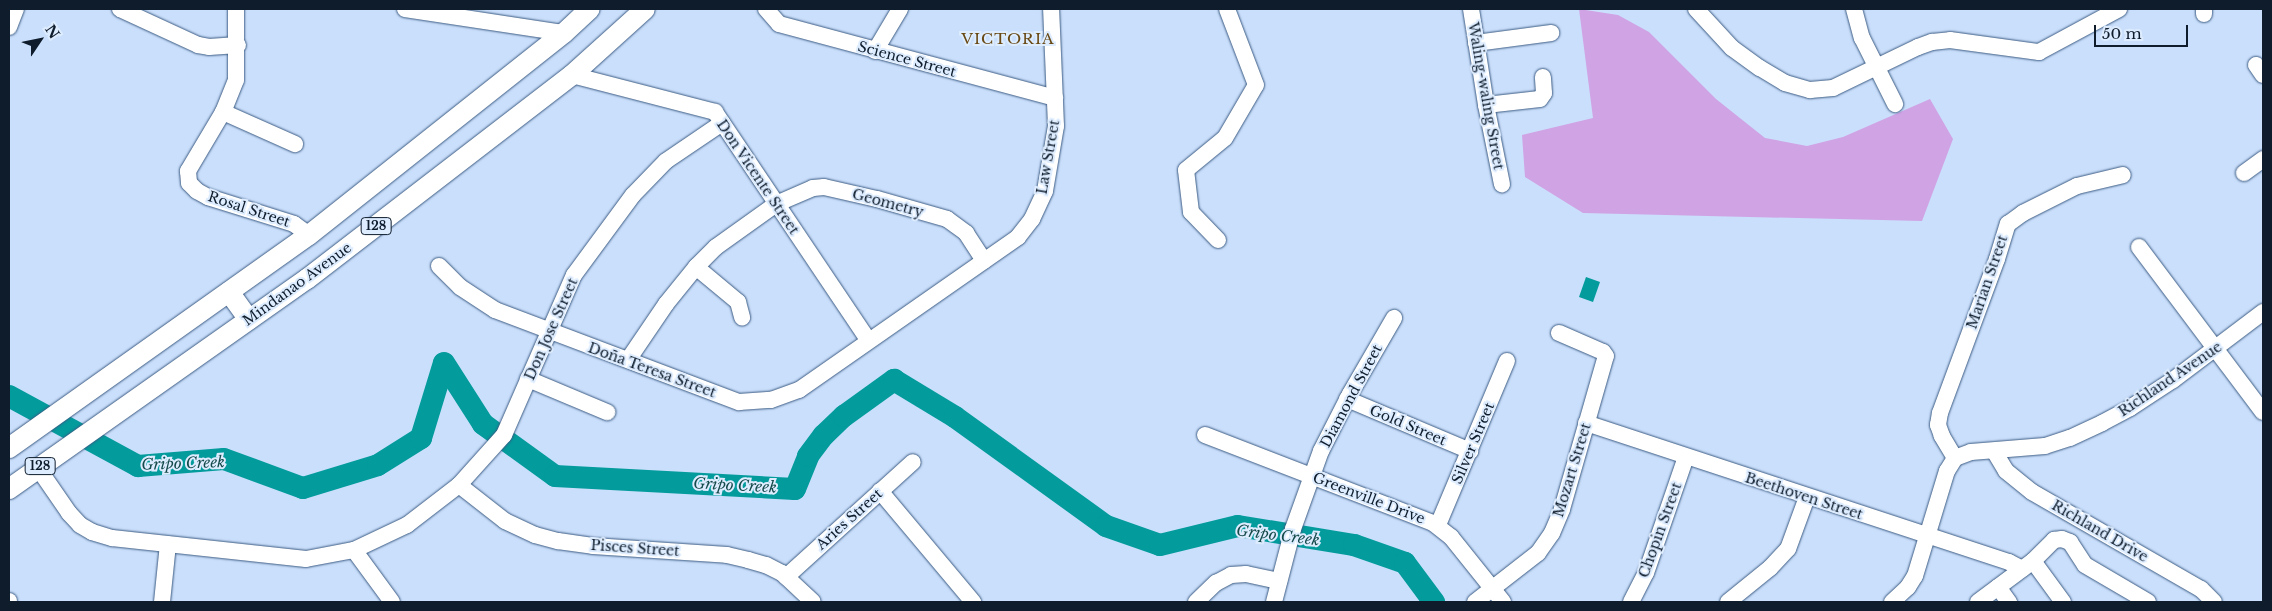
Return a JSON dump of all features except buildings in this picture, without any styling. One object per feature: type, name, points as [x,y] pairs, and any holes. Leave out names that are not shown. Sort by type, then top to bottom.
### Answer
[{"type":"main road","name":"128","points":[[9,448],[309,235],[564,33],[590,9]]},
{"type":"main road","name":"Mindanao Avenue","points":[[9,489],[307,280],[572,75],[645,9]]},
{"type":"main road","points":[[229,292],[249,320]]},
{"type":"street","points":[[9,27],[16,9]]},
{"type":"street","points":[[120,9],[198,45],[209,47],[238,45]]},
{"type":"street","points":[[236,9],[238,45],[236,80],[223,112],[295,144]]},
{"type":"street","points":[[405,9],[564,33]]},
{"type":"street","name":"Science Street","points":[[766,9],[779,24],[1055,98]]},
{"type":"street","points":[[875,51],[900,9]]},
{"type":"street","name":"Law Street","points":[[868,340],[1018,237],[1032,219],[1045,191],[1056,126],[1051,9]]},
{"type":"street","points":[[1218,240],[1191,212],[1186,170],[1225,138],[1256,85],[1227,9]]},
{"type":"street","name":"Waling-waling Street","points":[[1471,9],[1486,105],[1502,184]]},
{"type":"street","points":[[1696,9],[1732,48],[1785,83],[1810,90],[1833,88],[1932,42],[1950,40],[2039,52],[2119,9]]},
{"type":"street","points":[[1854,9],[1862,38],[1895,104]]},
{"type":"street","points":[[1476,43],[1551,34]]},
{"type":"street","name":"Don Vicente Street","points":[[572,75],[715,112],[868,340]]},
{"type":"street","points":[[1486,105],[1540,99],[1544,93],[1543,77]]},
{"type":"street","name":"Rosal Street","points":[[223,112],[188,172],[189,183],[197,191],[208,197],[287,221],[301,228],[309,235]]},
{"type":"street","name":"Don Jose Street","points":[[38,468],[69,513],[80,525],[92,532],[112,538],[306,559],[354,550],[407,525],[459,485],[500,440],[574,275],[633,195],[666,161],[722,123]]},
{"type":"street","points":[[2244,174],[2263,159]]},
{"type":"street","name":"Marian Street","points":[[1955,458],[1942,436],[1938,424],[1940,413],[2008,224],[2022,213],[2077,186],[2123,175]]},
{"type":"street","name":"Geometry","points":[[628,360],[696,267],[740,228],[776,204],[813,188],[824,187],[878,199],[947,219],[966,233],[984,261]]},
{"type":"street","points":[[2139,247],[2263,412]]},
{"type":"street","name":"Doña Teresa Street","points":[[438,266],[460,287],[495,310],[739,402],[770,400],[798,390],[868,340]]},
{"type":"street","points":[[696,267],[738,302],[742,316]]},
{"type":"street","name":"Richland Avenue","points":[[1955,458],[1972,452],[2045,446],[2078,434],[2130,408],[2216,349],[2263,312]]},
{"type":"street","name":"Diamond Street","points":[[1274,602],[1291,536],[1311,476],[1347,399],[1394,318]]},
{"type":"street","name":"Mozart Street","points":[[1475,602],[1538,552],[1552,533],[1562,509],[1606,356],[1603,352],[1558,333]]},
{"type":"street","name":"Silver Street","points":[[1438,526],[1507,361]]},
{"type":"street","points":[[528,379],[607,412]]},
{"type":"street","name":"Gold Street","points":[[1347,399],[1470,451]]},
{"type":"street","name":"Beethoven Street","points":[[1586,423],[1927,537],[2009,562],[2027,565]]},
{"type":"street","name":"Greenville Drive","points":[[1205,436],[1438,526],[1451,537],[1503,602]]},
{"type":"street","name":"Richland Drive","points":[[1994,451],[2006,471],[2032,492],[2201,589],[2214,602]]},
{"type":"street","name":"Chopin Street","points":[[1631,602],[1646,573],[1686,457]]},
{"type":"street","points":[[1892,602],[1908,587],[1914,576],[1947,471],[1955,458]]},
{"type":"street","name":"Aries Street","points":[[786,577],[913,462]]},
{"type":"street","name":"Pisces Street","points":[[459,485],[506,521],[535,535],[558,541],[593,546],[727,555],[766,565],[786,577],[813,602]]},
{"type":"street","points":[[880,491],[974,602]]},
{"type":"street","points":[[1728,602],[1770,568],[1788,549],[1807,497]]},
{"type":"street","points":[[1978,602],[2027,565],[2054,540],[2062,539],[2070,542],[2085,565],[2148,602]]},
{"type":"street","points":[[162,602],[168,544]]},
{"type":"street","points":[[354,550],[392,602]]},
{"type":"street","points":[[2027,565],[2062,602]]},
{"type":"street","points":[[1196,602],[1216,583],[1231,575],[1246,574],[1279,581]]},
{"type":"street","points":[[1998,587],[2009,602]]},
{"type":"shaded area","points":[[1579,9],[1618,15],[1649,32],[1716,99],[1765,138],[1807,146],[1843,137],[1930,99],[1953,139],[1922,221],[1583,213],[1525,177],[1522,135],[1593,118]]},
{"type":"shaded area","points":[[1586,277],[1600,282],[1593,302],[1579,297]]},
{"type":"waterway","name":"Gripo Creek","points":[[9,396],[138,466],[224,459],[303,488],[378,465],[421,438],[444,363],[483,424],[555,476],[795,489],[808,456],[824,435],[844,416],[894,380],[955,417],[1106,526],[1160,545],[1238,526],[1354,545],[1405,563],[1434,602]]},
{"type":"district","name":"VICTORIA","points":[[1008,39]]}]
